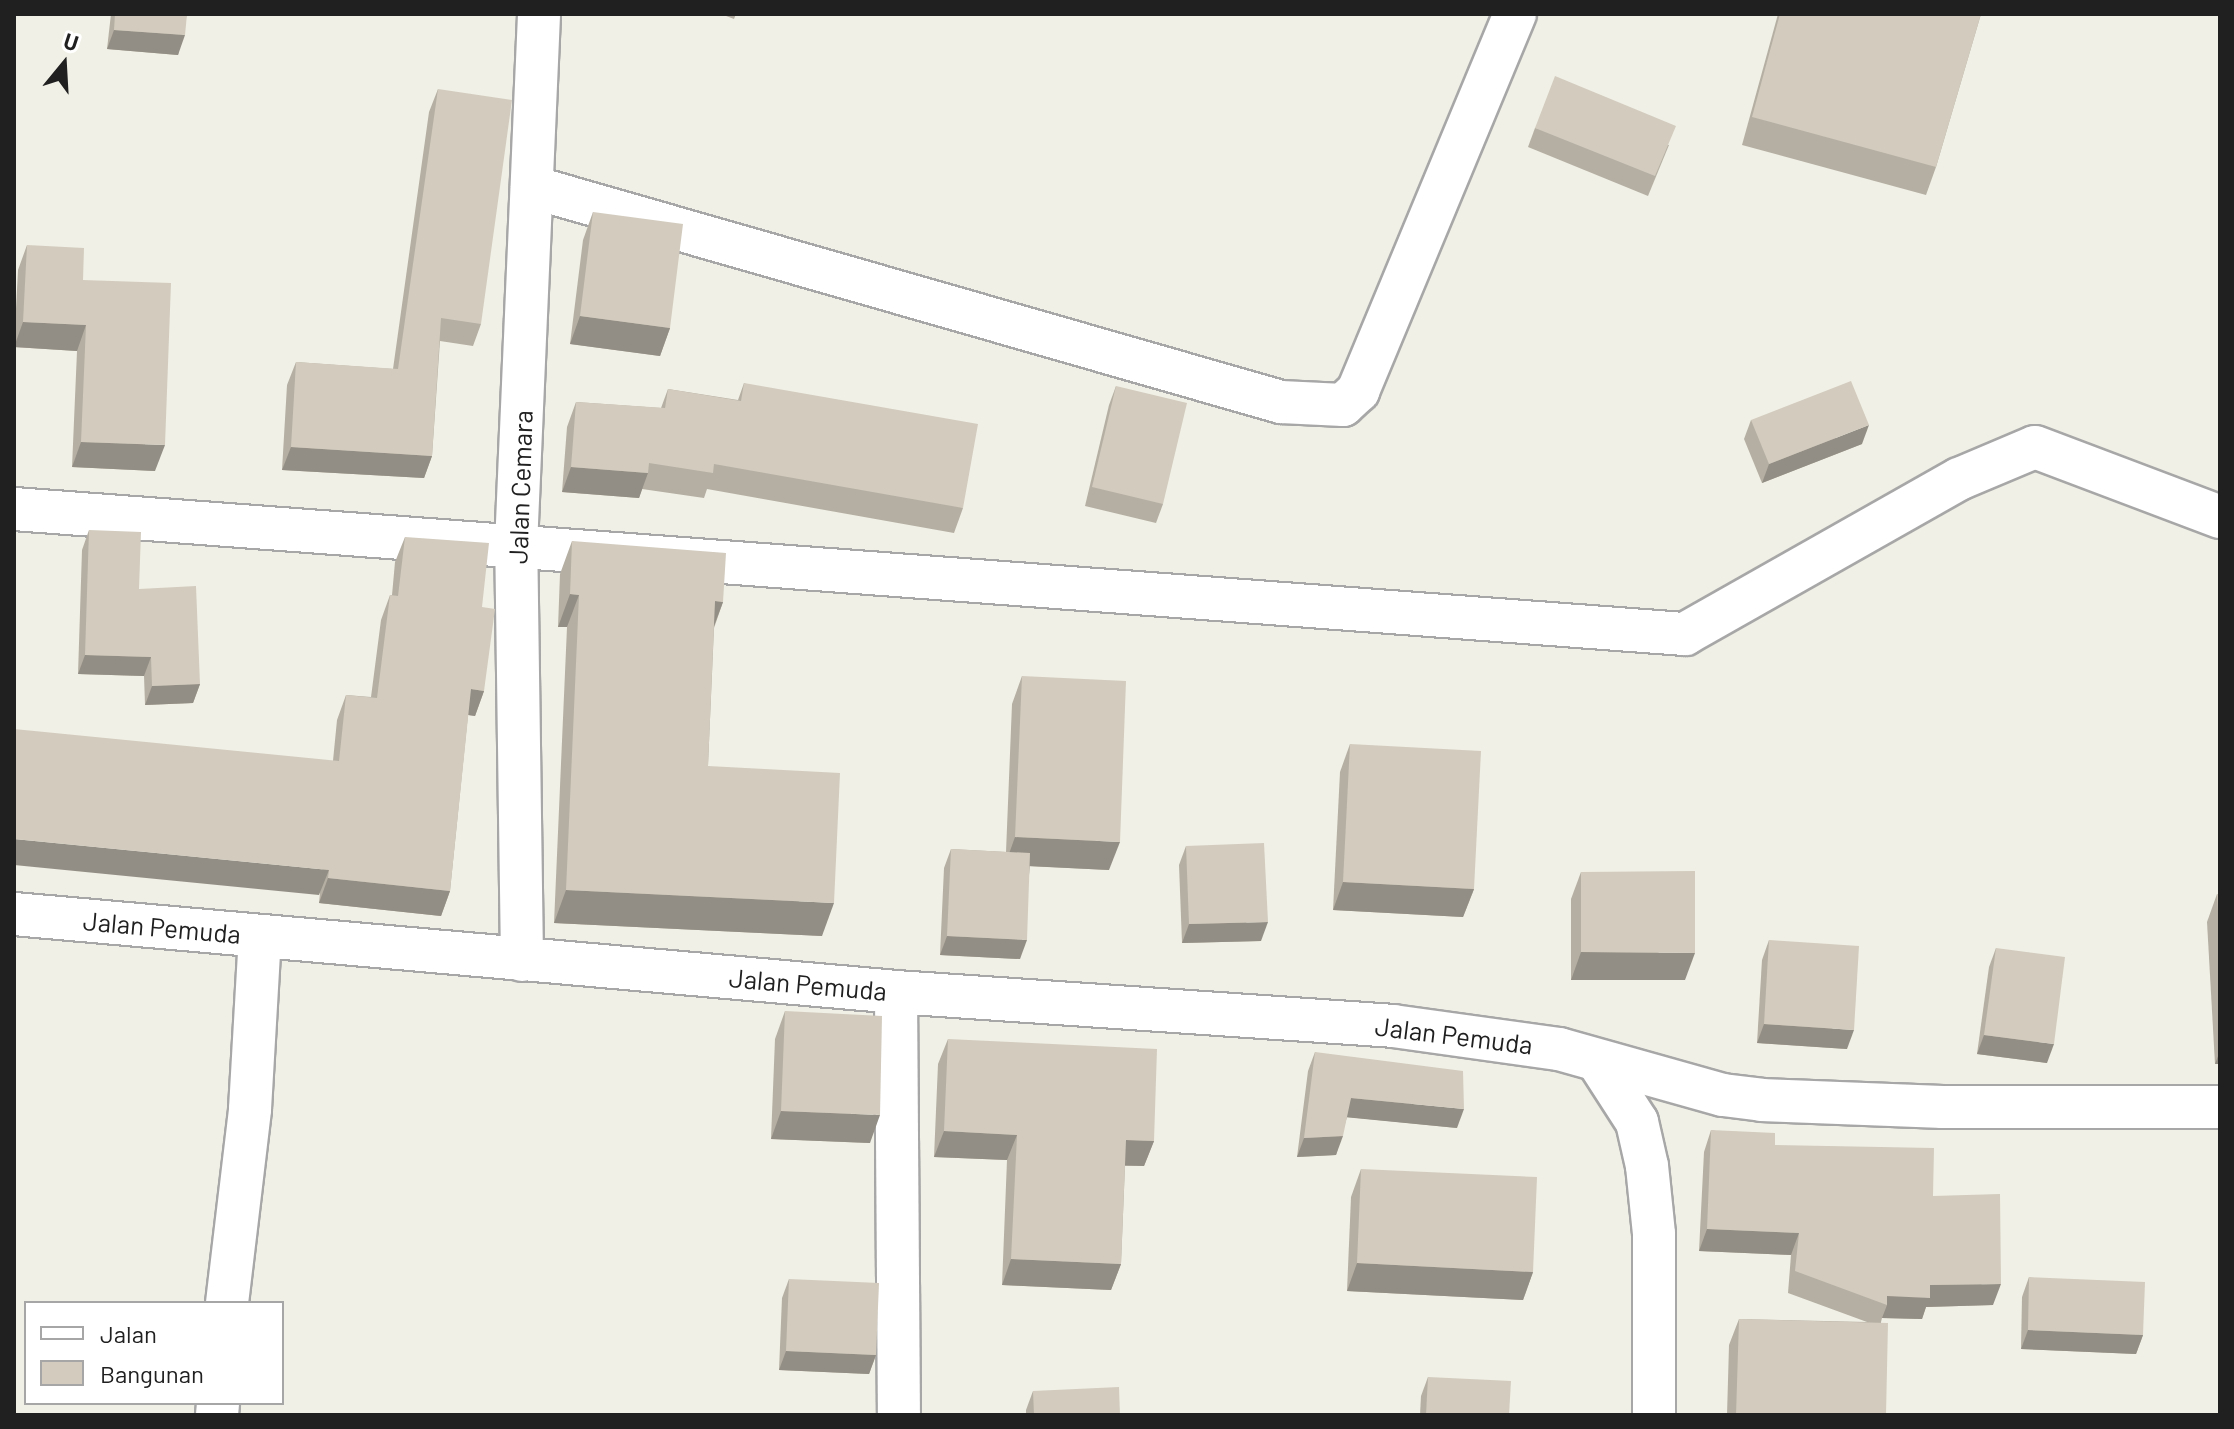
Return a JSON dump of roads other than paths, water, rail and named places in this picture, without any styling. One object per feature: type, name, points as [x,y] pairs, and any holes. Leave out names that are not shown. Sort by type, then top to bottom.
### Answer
[{"type":"street","name":"Jalan Cemara","points":[[522,960],[516,546],[539,14]]},
{"type":"street","points":[[532,187],[1281,402],[1343,405],[1358,391],[1515,14]]},
{"type":"street","points":[[14,509],[1685,634],[1959,479],[2035,447],[2220,517]]},
{"type":"street","name":"Jalan Pemuda","points":[[14,914],[896,992],[1393,1026],[1559,1049],[1599,1063],[1761,1100],[1943,1107],[2220,1107]]},
{"type":"street","points":[[227,1301],[250,1109],[260,936]]},
{"type":"street","points":[[896,992],[899,1415]]},
{"type":"street","points":[[1599,1063],[1637,1122],[1647,1166],[1654,1234],[1654,1415]]}]
